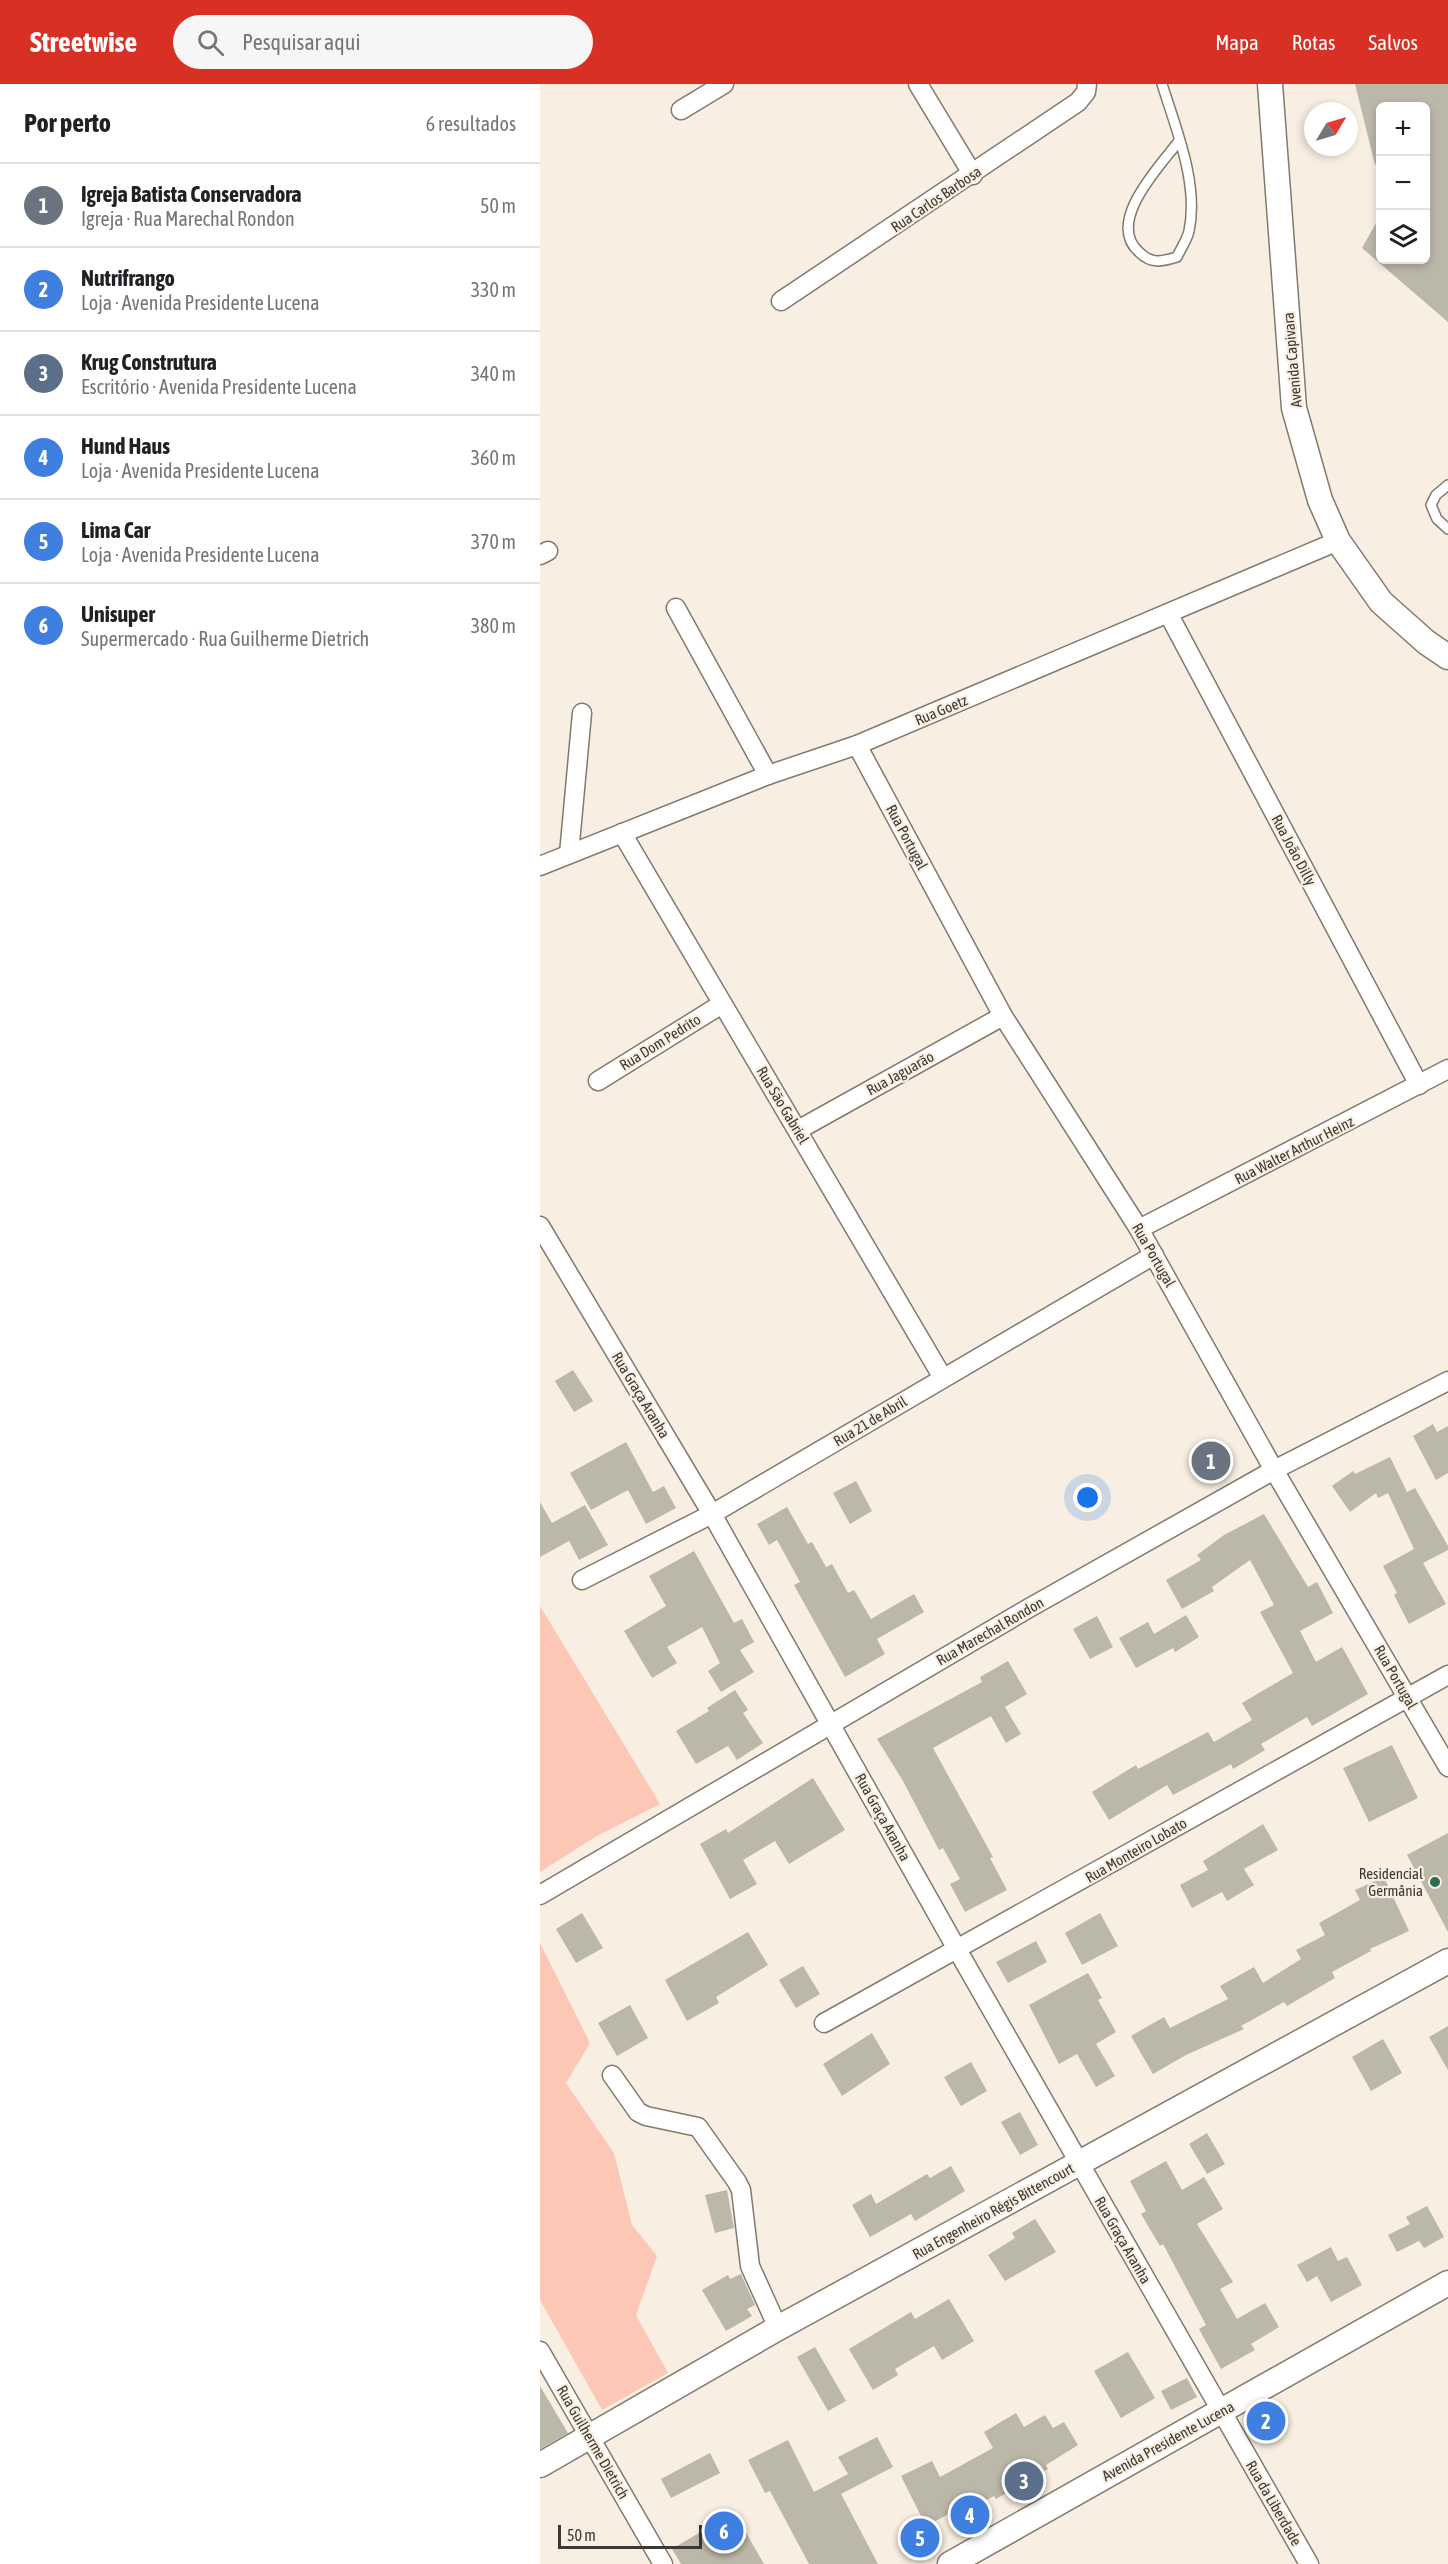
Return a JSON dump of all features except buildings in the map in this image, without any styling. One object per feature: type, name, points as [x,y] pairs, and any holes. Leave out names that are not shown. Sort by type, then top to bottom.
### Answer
[{"type":"main road","name":"Avenida Capivara","points":[[1270,84],[1294,408],[1320,500],[1338,542],[1381,602],[1426,642],[1448,657]]},
{"type":"main road","name":"Rua Engenheiro Régis Bittencourt","points":[[540,2465],[778,2328],[1448,1961]]},
{"type":"main road","name":"Avenida Presidente Lucena","points":[[950,2564],[1448,2283]]},
{"type":"street","points":[[681,110],[724,84]]},
{"type":"street","points":[[918,84],[973,175]]},
{"type":"street","name":"Rua Carlos Barbosa","points":[[781,301],[973,175],[1078,102],[1087,88]]},
{"type":"street","name":"Rua Goetz","points":[[540,866],[768,775],[857,745],[1170,615],[1338,542]]},
{"type":"street","points":[[676,608],[768,775]]},
{"type":"street","name":"Rua João Dilly","points":[[1170,615],[1419,1085]]},
{"type":"street","points":[[569,854],[582,712]]},
{"type":"street","name":"Rua Portugal","points":[[857,745],[1003,1016],[1139,1229],[1274,1470],[1448,1767]]},
{"type":"street","name":"Rua São Gabriel","points":[[622,833],[943,1378]]},
{"type":"street","name":"Rua Dom Pedrito","points":[[598,1081],[722,1004]]},
{"type":"street","name":"Rua Jaguarão","points":[[798,1130],[1003,1016]]},
{"type":"street","name":"Rua Walter Arthur Heinz","points":[[1139,1229],[1448,1069]]},
{"type":"street","name":"Rua Graça Aranha","points":[[540,1226],[712,1514],[958,1951],[1222,2411]]},
{"type":"street","name":"Rua 21 de Abril","points":[[582,1580],[712,1514],[1154,1255]]},
{"type":"street","name":"Rua Marechal Rondon","points":[[540,1895],[1029,1608],[1274,1470],[1448,1381]]},
{"type":"street","name":"Rua Monteiro Lobato","points":[[824,2023],[958,1951],[1448,1675]]},
{"type":"street","points":[[612,2075],[638,2112],[646,2116],[698,2127],[737,2182],[741,2190],[750,2265],[778,2328]]},
{"type":"street","name":"Rua Guilherme Dietrich","points":[[540,2351],[663,2564]]},
{"type":"street","name":"Rua da Liberdade","points":[[1222,2411],[1309,2564]]},
{"type":"lane","points":[[1162,84],[1179,141],[1191,194],[1189,230],[1177,256],[1163,261],[1149,261],[1136,249],[1126,230],[1127,218],[1139,196],[1179,141]]},
{"type":"lane","points":[[1448,485],[1436,495],[1431,505],[1437,519],[1448,529]]},
{"type":"shaded area","points":[[540,1606],[660,1804],[595,1837],[540,1872]]},
{"type":"shaded area","points":[[540,1943],[590,2043],[566,2083],[614,2153],[632,2225],[657,2256],[636,2315],[668,2373],[602,2410],[540,2300]]},
{"type":"place","name":"Igreja Batista Conservadora","points":[[1211,1461]]},
{"type":"place","name":"Residencial Germânia","points":[[1435,1882]]},
{"type":"place","name":"Nutrifrango","points":[[1266,2421]]},
{"type":"place","name":"Krug Construtura","points":[[1024,2481]]},
{"type":"place","name":"Hund Haus","points":[[970,2515]]},
{"type":"place","name":"Unisuper","points":[[724,2531]]},
{"type":"place","name":"Lima Car","points":[[920,2538]]}]
